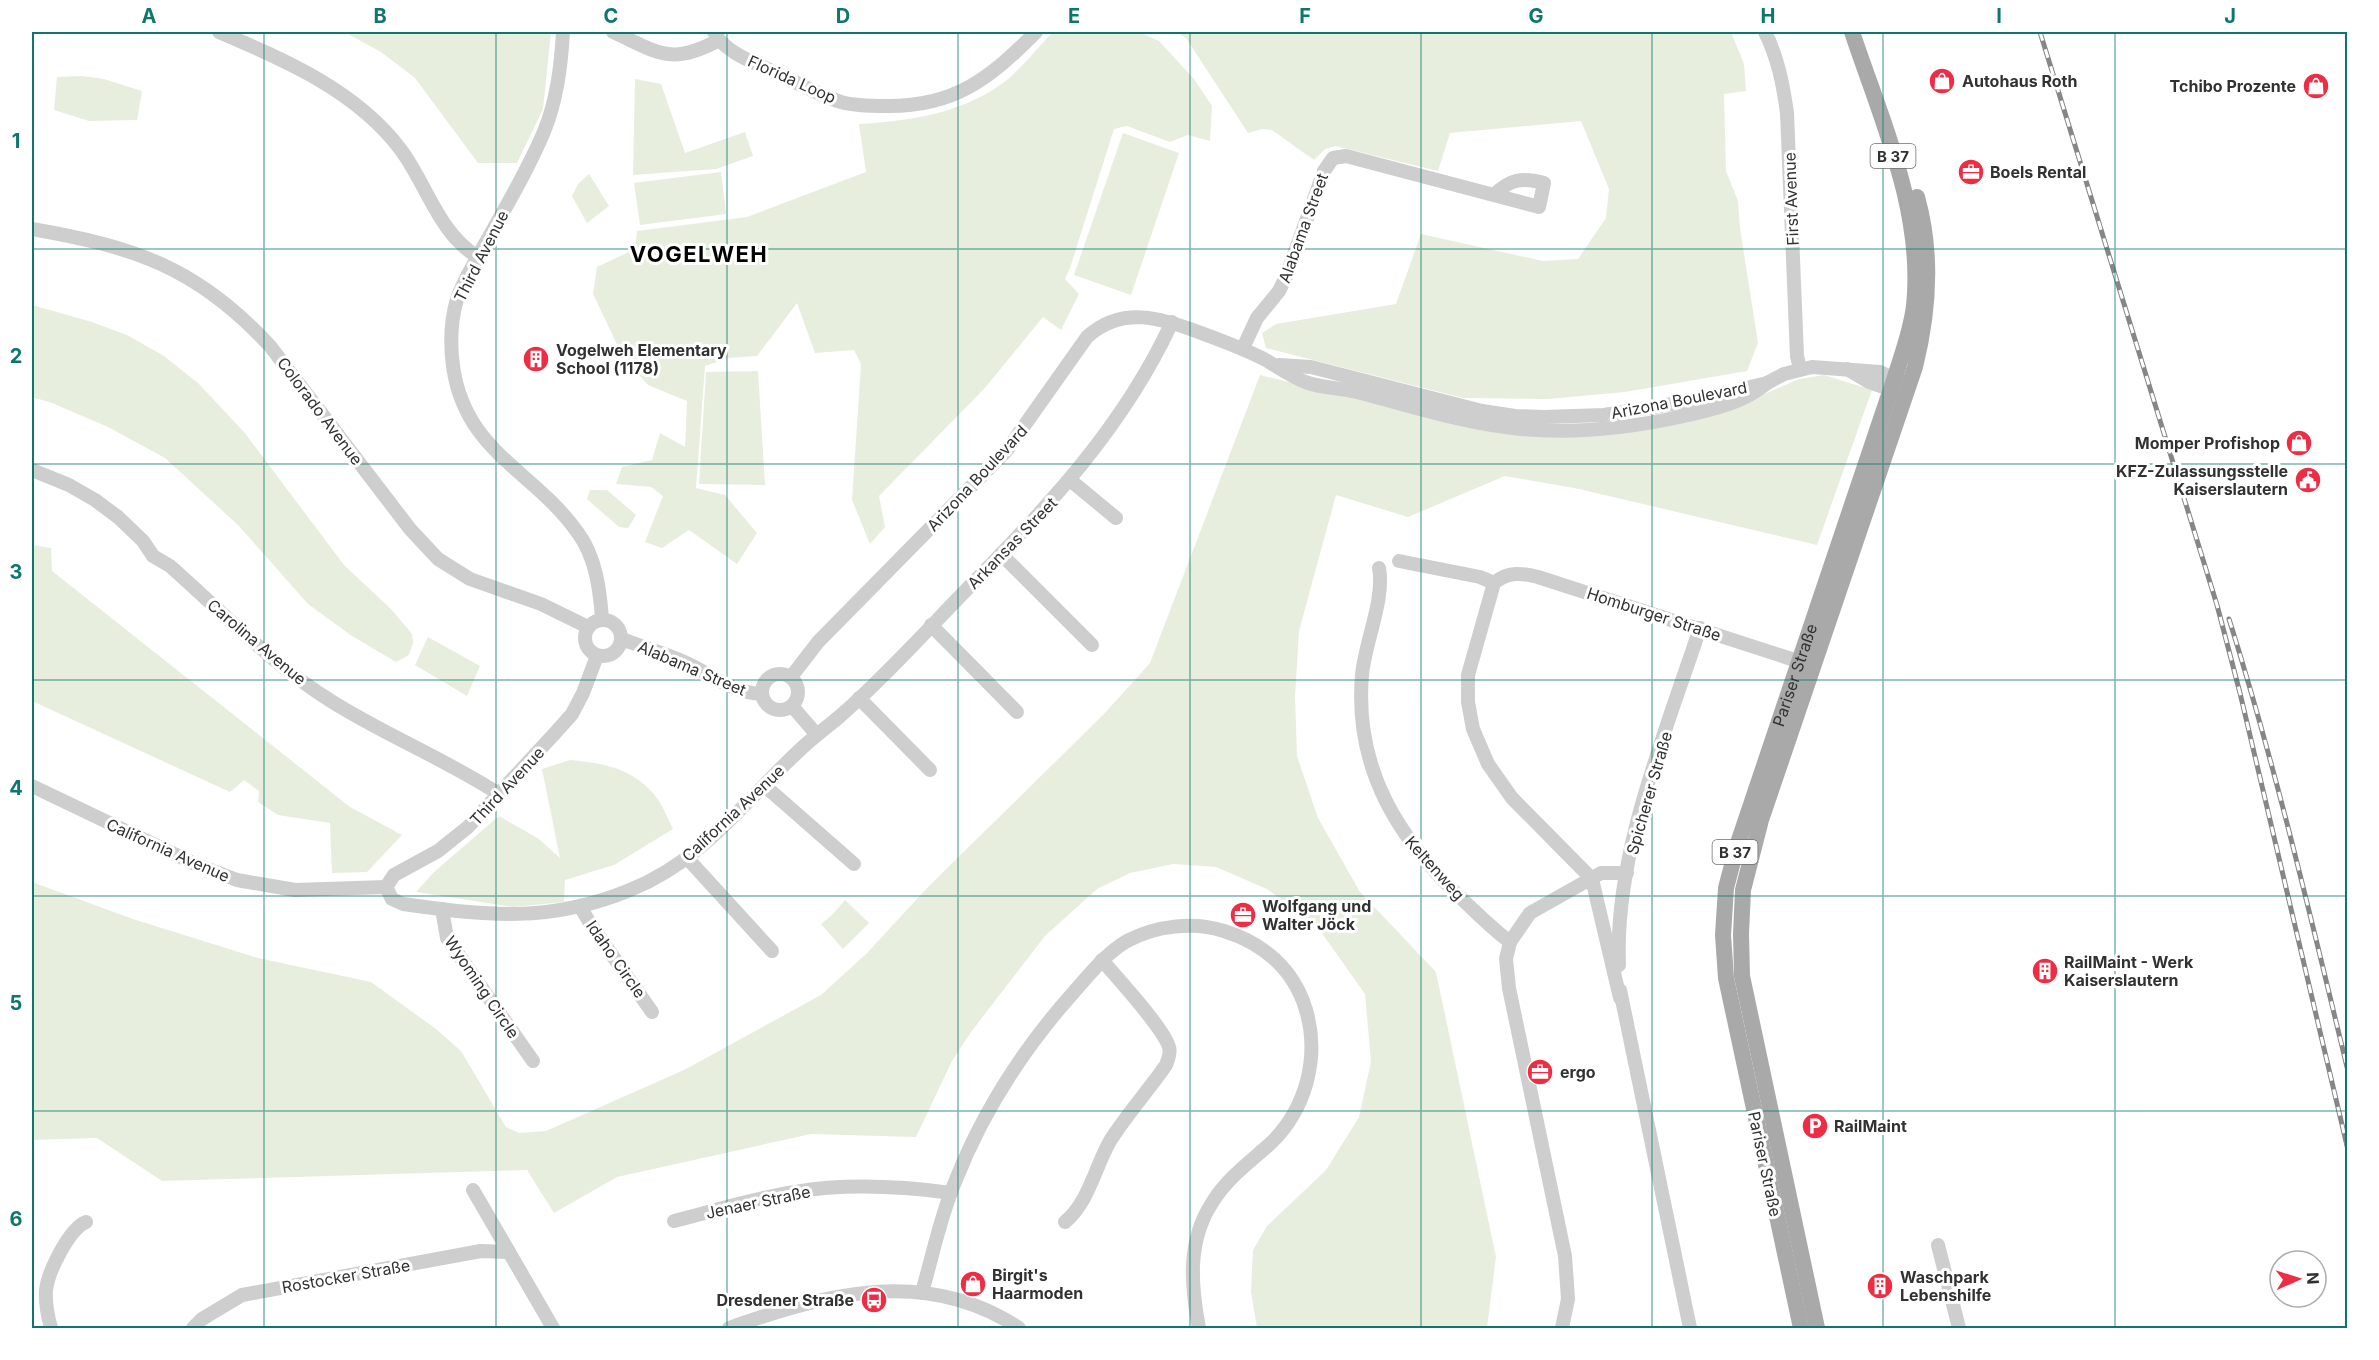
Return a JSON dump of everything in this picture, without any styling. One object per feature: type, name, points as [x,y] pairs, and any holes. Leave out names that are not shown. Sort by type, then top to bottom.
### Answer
[{"type":"main road","name":"Pariser Straße","points":[[1852,32],[1898,169],[1909,212],[1914,245],[1914,308],[1898,387]]},
{"type":"main road","name":"Pariser Straße","points":[[1817,1329],[1743,976],[1741,934],[1743,890],[1753,848],[1807,664],[1898,387],[1923,332],[1927,309],[1926,242],[1920,209],[1908,166],[1862,32]]},
{"type":"main road","name":"Pariser Straße","points":[[1801,1329],[1726,978],[1723,935],[1726,888],[1737,846],[1807,664]]},
{"type":"street","points":[[219,32],[257,48],[322,81],[376,121],[402,151],[447,229],[467,251],[478,257]]},
{"type":"street","name":"Third Avenue","points":[[563,32],[558,82],[549,119],[534,154],[461,288],[452,322],[453,366],[460,398],[475,428],[487,444],[554,506],[579,534],[596,576],[602,620]]},
{"type":"street","points":[[613,32],[669,55],[685,55],[699,51],[717,36]]},
{"type":"street","name":"Florida Loop","points":[[717,36],[732,51],[825,96],[849,103],[900,106],[942,99],[961,93],[999,68],[1036,32]]},
{"type":"street","name":"First Avenue","points":[[1765,32],[1776,53],[1787,113],[1797,356],[1800,369]]},
{"type":"street","name":"Alabama Street","points":[[1243,348],[1257,318],[1280,291],[1324,171],[1333,158],[1347,156],[1494,195]]},
{"type":"street","name":"Colorado Avenue","points":[[32,229],[112,246],[142,255],[184,274],[216,294],[247,321],[270,346],[410,529],[438,559],[470,579],[541,604],[588,627]]},
{"type":"street","name":"Arizona Boulevard","points":[[791,677],[818,642],[1007,450],[1087,337],[1100,327],[1124,317],[1152,317],[1172,322],[1243,348],[1306,383],[1340,388],[1465,419],[1520,429],[1611,429],[1668,419],[1741,401],[1767,383]]},
{"type":"street","name":"Arkansas Street","points":[[817,735],[859,698],[931,626],[1070,480],[1141,380],[1172,322]]},
{"type":"street","name":"Arizona Boulevard","points":[[1274,364],[1311,368],[1482,411],[1515,416],[1604,415],[1654,408],[1767,383],[1800,369],[1823,366],[1847,369],[1869,382],[1898,387]]},
{"type":"street","points":[[1557,430],[1559,421],[1565,416]]},
{"type":"street","name":"Carolina Avenue","points":[[32,471],[69,485],[118,517],[143,541],[153,556],[170,566],[260,647],[329,700],[387,733],[469,774],[499,794]]},
{"type":"street","points":[[1070,480],[1116,518]]},
{"type":"street","points":[[1001,554],[1092,645]]},
{"type":"street","points":[[1399,561],[1480,577],[1494,583],[1468,675],[1468,702],[1473,729],[1488,764],[1512,798],[1592,879]]},
{"type":"street","name":"Keltenweg","points":[[1379,568],[1380,589],[1364,657],[1362,677],[1366,745],[1379,789],[1402,831],[1432,870],[1510,942]]},
{"type":"street","name":"Homburger Straße","points":[[1494,583],[1508,575],[1525,574],[1807,664]]},
{"type":"street","points":[[602,620],[616,625],[622,639],[613,654],[602,657],[588,649],[585,643],[585,632],[588,627],[602,620]]},
{"type":"street","points":[[931,626],[1017,712]]},
{"type":"street","name":"Spicherer Straße","points":[[1620,998],[1619,927],[1627,873],[1640,812],[1700,628]]},
{"type":"street","name":"Alabama Street","points":[[622,639],[682,661],[730,687],[762,694]]},
{"type":"street","name":"Third Avenue","points":[[386,887],[394,874],[422,861],[454,839],[499,794],[572,714],[590,678],[597,656]]},
{"type":"street","name":"Alabama Street","points":[[791,677],[780,674],[769,678],[765,682],[762,694],[766,703],[774,709],[783,710],[792,706]]},
{"type":"street","points":[[791,677],[797,684],[798,694],[792,706],[817,735]]},
{"type":"street","points":[[859,698],[930,770]]},
{"type":"street","name":"California Avenue","points":[[32,786],[195,864],[237,880],[295,890],[386,887],[392,899],[397,902],[494,915],[520,915],[580,906],[631,890],[657,878],[687,858],[717,833],[817,735]]},
{"type":"street","points":[[765,786],[854,864]]},
{"type":"street","points":[[687,858],[772,951]]},
{"type":"street","points":[[1562,1329],[1568,1299],[1565,1256],[1509,988],[1506,959],[1510,942],[1530,914],[1601,873],[1627,873]]},
{"type":"street","name":"Spicherer Straße","points":[[1592,879],[1620,998],[1690,1329]]},
{"type":"street","name":"Idaho Circle","points":[[580,906],[652,1012]]},
{"type":"street","name":"Wyoming Circle","points":[[442,909],[447,938],[532,1061]]},
{"type":"street","points":[[922,1292],[951,1192],[971,1144],[1015,1066],[1042,1027],[1102,960],[1128,940],[1160,929],[1192,925],[1221,930],[1255,944],[1279,962],[1298,990],[1308,1016],[1312,1046],[1305,1088],[1286,1127],[1226,1184],[1211,1203],[1203,1221],[1192,1258],[1193,1289],[1199,1329]]},
{"type":"street","points":[[1065,1222],[1076,1214],[1109,1143],[1131,1110],[1160,1075],[1169,1056],[1169,1047],[1161,1032],[1102,960]]},
{"type":"street","name":"Jenaer Straße","points":[[674,1221],[768,1197],[824,1188],[907,1187],[951,1192]]},
{"type":"street","points":[[473,1190],[553,1329]]},
{"type":"street","points":[[51,1329],[46,1290],[50,1274],[78,1225],[86,1222]]},
{"type":"street","points":[[1938,1245],[1959,1329]]},
{"type":"street","name":"Rostocker Straße","points":[[193,1329],[202,1319],[242,1295],[481,1251],[509,1252]]},
{"type":"street","points":[[729,1329],[790,1307],[825,1299],[860,1293],[922,1292],[967,1302],[988,1310],[1019,1329]]},
{"type":"green space","points":[[344,32],[551,32],[543,109],[517,163],[478,163],[415,78],[381,52]]},
{"type":"green space","points":[[1053,32],[1139,32],[1159,41],[1194,79],[1212,106],[1210,141],[1188,135],[1170,142],[1127,126],[1114,129],[1065,279],[1079,294],[1061,330],[1043,317],[984,389],[879,496],[885,527],[870,544],[852,500],[861,364],[854,350],[815,353],[797,303],[757,356],[728,358],[705,366],[696,488],[725,495],[757,533],[737,564],[689,530],[662,548],[645,542],[663,496],[651,487],[616,484],[622,467],[652,460],[660,433],[685,447],[687,401],[648,385],[623,357],[593,294],[597,267],[635,249],[637,231],[747,217],[866,172],[859,124],[914,118],[968,103],[1007,80]]},
{"type":"green space","points":[[1176,32],[1731,32],[1744,64],[1746,91],[1724,94],[1726,171],[1738,201],[1758,343],[1747,371],[1625,392],[1548,399],[1463,398],[1266,348],[1262,333],[1276,324],[1396,304],[1421,234],[1543,261],[1578,259],[1606,218],[1609,189],[1581,121],[1450,133],[1438,171],[1335,146],[1325,149],[1314,160],[1272,130],[1262,129],[1248,133],[1186,38]]},
{"type":"green space","points":[[82,76],[104,79],[142,91],[137,120],[89,121],[54,110],[57,77]]},
{"type":"green space","points":[[635,79],[661,84],[685,153],[745,132],[753,156],[716,169],[633,175]]},
{"type":"green space","points":[[1123,133],[1179,153],[1131,295],[1074,275]]},
{"type":"green space","points":[[721,172],[726,214],[640,225],[634,183]]},
{"type":"green space","points":[[589,174],[609,206],[587,223],[572,196],[578,184]]},
{"type":"green space","points":[[32,305],[92,322],[127,335],[164,356],[198,383],[244,432],[344,565],[391,609],[412,634],[413,643],[409,655],[396,662],[352,636],[308,604],[239,526],[165,458],[108,427],[32,397]]},
{"type":"green space","points":[[758,371],[765,485],[699,484],[706,372]]},
{"type":"green space","points":[[1260,375],[1453,422],[1593,433],[1735,407],[1799,379],[1824,375],[1872,390],[1817,545],[1579,489],[1505,476],[1408,517],[1336,495],[1299,631],[1295,697],[1297,756],[1318,818],[1360,892],[1436,972],[1496,1257],[1487,1328],[1257,1328],[1251,1292],[1253,1250],[1267,1226],[1326,1170],[1359,1117],[1371,1062],[1365,994],[1319,929],[1267,889],[1216,867],[1173,864],[1130,873],[1097,889],[1045,936],[971,1032],[952,1061],[916,1137],[811,1134],[617,1177],[554,1213],[527,1170],[162,1181],[97,1138],[32,1140],[32,882],[133,919],[258,958],[371,982],[436,1029],[461,1051],[506,1127],[519,1133],[546,1131],[684,1070],[821,995],[867,953],[928,887],[1103,715],[1150,663]]},
{"type":"green space","points":[[590,490],[607,490],[636,515],[628,528],[619,527],[587,499]]},
{"type":"green space","points":[[32,545],[51,548],[52,571],[350,807],[402,835],[367,872],[332,873],[330,823],[278,815],[258,802],[259,791],[244,780],[230,792],[32,701]]},
{"type":"green space","points":[[428,637],[480,666],[467,696],[415,665]]},
{"type":"green space","points":[[570,760],[604,765],[634,777],[655,796],[673,829],[614,865],[565,880],[564,902],[513,907],[416,892],[434,872],[499,816],[539,839],[560,858],[542,769]]},
{"type":"green space","points":[[845,900],[869,923],[843,949],[821,924]]},
{"type":"railway","points":[[2040,32],[2217,605],[2348,1150]]},
{"type":"railway","points":[[2229,619],[2278,787],[2348,1071]]},
{"type":"place","name":"Autohaus Roth","points":[[1942,81]]},
{"type":"place","name":"Tchibo Prozente","points":[[2316,86]]},
{"type":"place","name":"Boels Rental","points":[[1971,172]]},
{"type":"place","name":"Vogelweh Elementary School (1178)","points":[[536,359]]},
{"type":"place","name":"Momper Profishop","points":[[2299,443]]},
{"type":"place","name":"KFZ-Zulassungsstelle Kaiserslautern","points":[[2308,480]]},
{"type":"place","name":"Wolfgang und Walter Jöck","points":[[1243,915]]},
{"type":"place","name":"RailMaint - Werk Kaiserslautern","points":[[2045,971]]},
{"type":"place","name":"ergo","points":[[1540,1072]]},
{"type":"place","name":"RailMaint","points":[[1815,1126]]},
{"type":"place","name":"Birgit's Haarmoden","points":[[973,1284]]},
{"type":"place","name":"Waschpark Lebenshilfe","points":[[1880,1286]]},
{"type":"place","name":"Dresdener Straße","points":[[874,1300]]},
{"type":"district","name":"VOGELWEH","points":[[699,254]]}]
